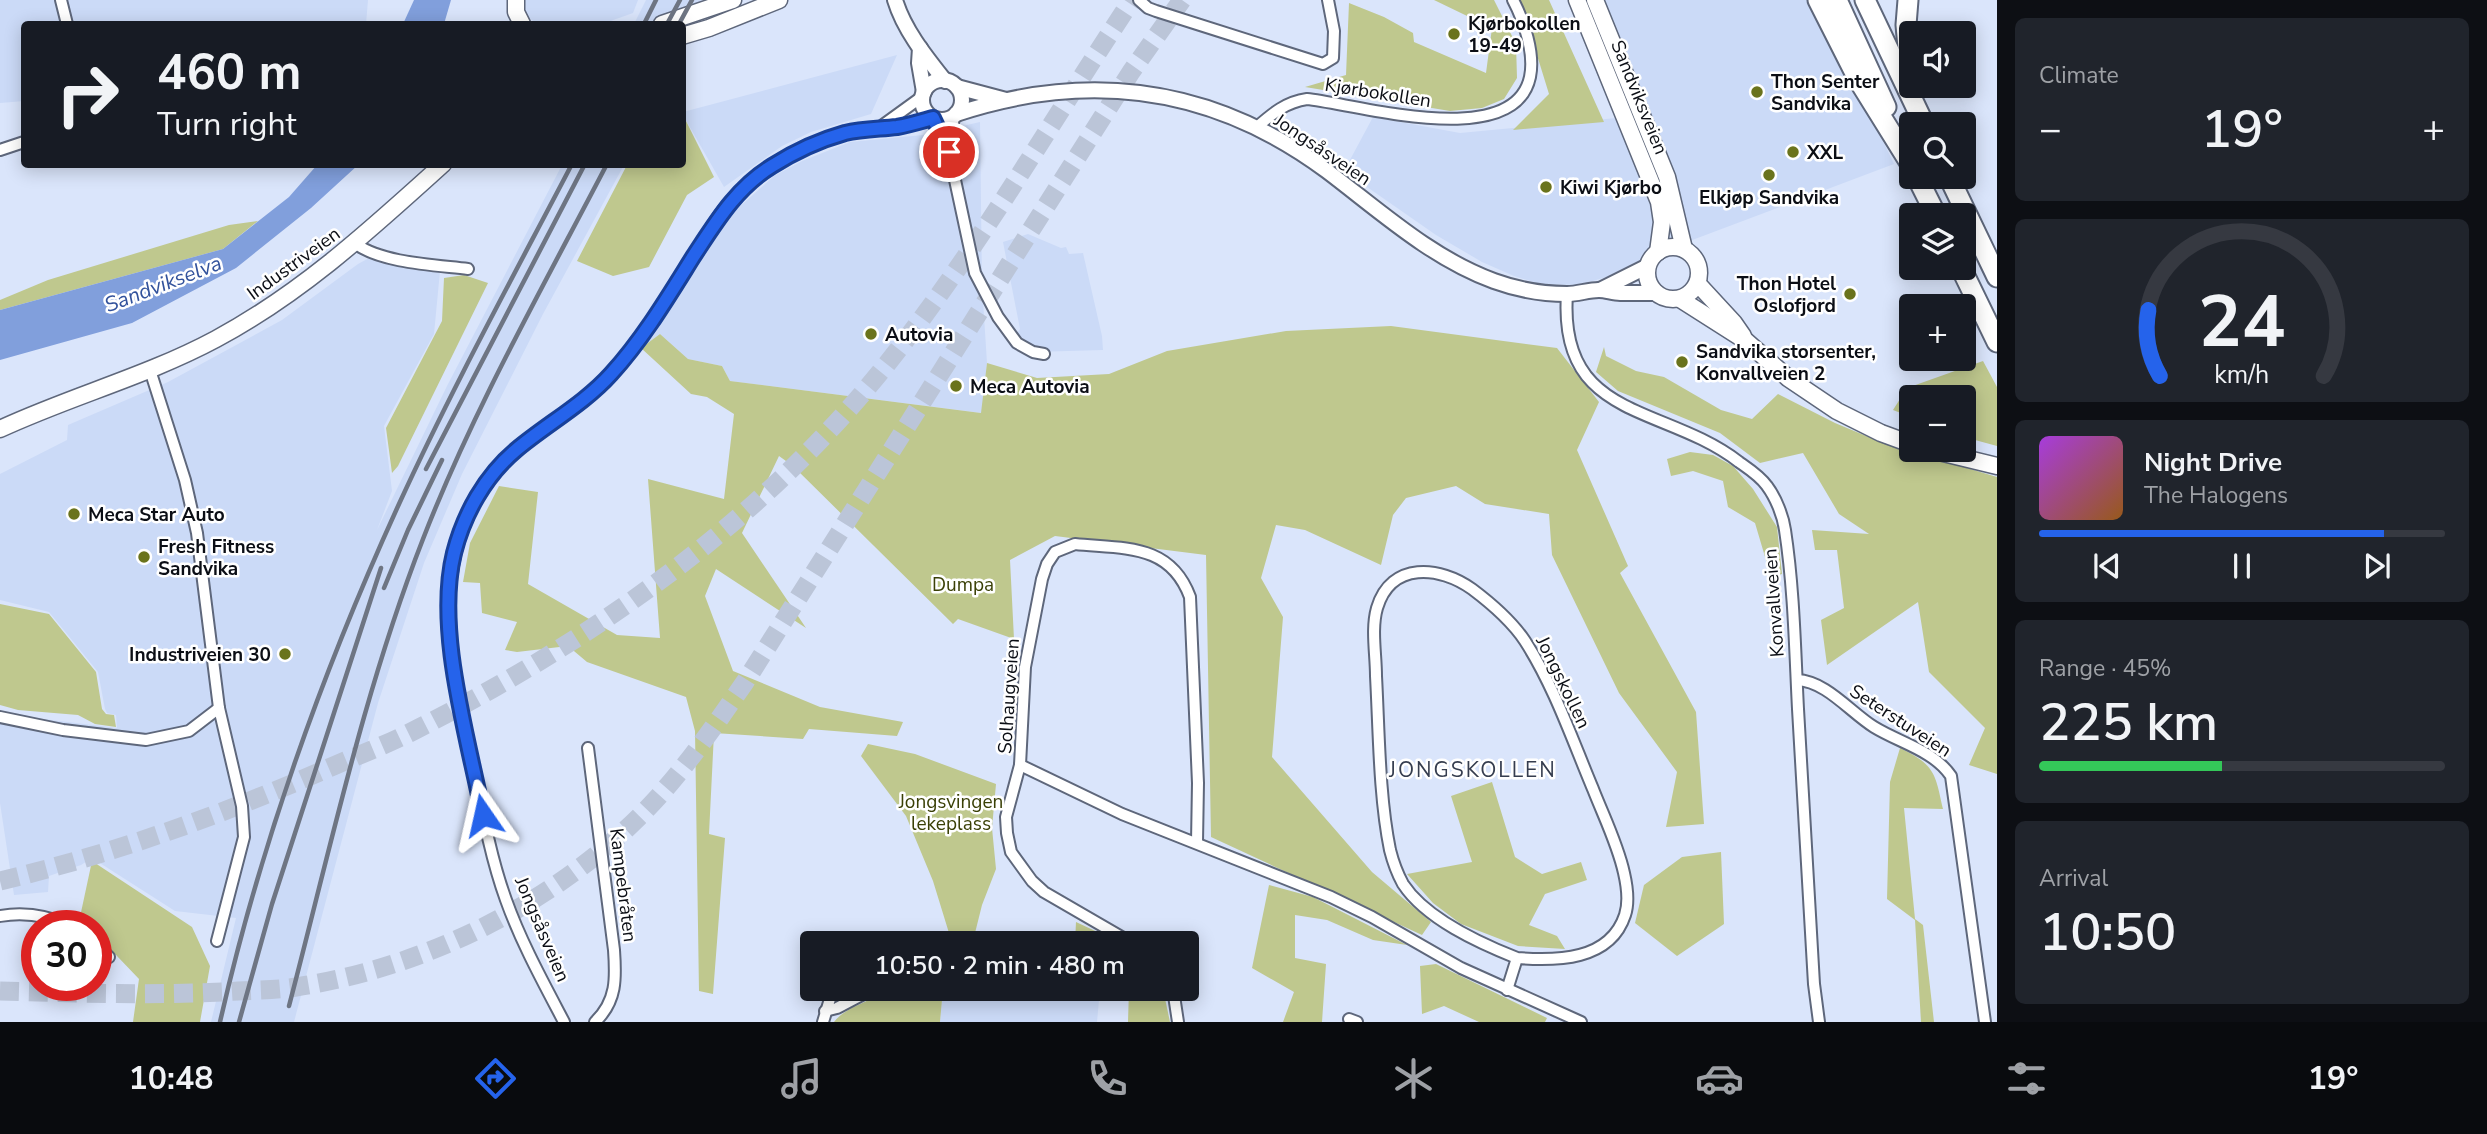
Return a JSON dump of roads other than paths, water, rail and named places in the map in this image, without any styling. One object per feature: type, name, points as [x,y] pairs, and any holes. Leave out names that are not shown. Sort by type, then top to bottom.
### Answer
[{"type":"highway","points":[[1818,0],[1859,81],[1885,114]]},
{"type":"highway","points":[[1837,0],[1885,114],[1899,140]]},
{"type":"highway","points":[[1866,0],[1899,50]]},
{"type":"highway","points":[[1906,21],[1908,0]]},
{"type":"highway","points":[[1955,189],[1997,277]]},
{"type":"highway","points":[[1967,280],[1997,342]]},
{"type":"main road","points":[[509,0],[510,21]]},
{"type":"main road","points":[[516,0],[516,12],[520,21]]},
{"type":"main road","points":[[671,21],[733,0]]},
{"type":"main road","points":[[686,35],[779,0]]},
{"type":"main road","name":"Sandviksveien","points":[[1577,0],[1659,202],[1662,222],[1658,252]]},
{"type":"main road","name":"Sandviksveien","points":[[1595,0],[1667,177],[1684,249]]},
{"type":"main road","name":"Industriveien","points":[[0,429],[150,370],[216,339],[264,311],[355,244],[439,168]]},
{"type":"main road","points":[[1670,247],[1684,249],[1692,254],[1698,263],[1698,284],[1680,299],[1668,299],[1657,293],[1648,281],[1648,266],[1658,252],[1670,247]]},
{"type":"main road","points":[[1698,284],[1734,323],[1746,341]]},
{"type":"main road","points":[[1680,299],[1746,341],[1800,387],[1836,411],[1899,440]]},
{"type":"main road","points":[[1976,462],[1993,466]]},
{"type":"street","points":[[61,0],[66,21]]},
{"type":"street","points":[[883,0],[897,7],[920,48],[962,101],[955,115],[949,152]]},
{"type":"street","name":"Kjørbokollen","points":[[1139,0],[1156,11],[1323,64],[1333,58],[1335,48],[1328,0]]},
{"type":"street","name":"Kjørbokollen","points":[[1257,127],[1293,101],[1307,99],[1412,118],[1456,120],[1496,112],[1516,102],[1528,87],[1532,68],[1529,45],[1513,0]]},
{"type":"street","points":[[920,48],[919,63],[925,111],[934,119],[949,152],[975,273],[1017,343],[1033,352],[1044,354]]},
{"type":"street","points":[[923,94],[933,83],[951,84]]},
{"type":"street","name":"Jongsåsveien","points":[[951,84],[1006,100]]},
{"type":"street","name":"Jongsåsveien","points":[[955,115],[1006,100],[1081,90],[1130,92],[1199,104],[1257,127],[1301,153],[1418,240],[1461,266],[1500,283],[1567,294],[1600,290],[1657,293]]},
{"type":"street","name":"Jongsåsveien","points":[[880,127],[923,94]]},
{"type":"street","points":[[934,119],[945,120],[955,115]]},
{"type":"street","name":"Jongsåsveien","points":[[564,1022],[523,941],[505,898],[483,815],[455,673],[451,637],[450,573],[461,532],[479,492],[496,470],[514,452],[592,392],[623,360],[725,207],[743,188],[770,167],[792,155],[844,134],[934,119]]},
{"type":"street","points":[[0,150],[21,143]]},
{"type":"street","points":[[355,244],[366,252],[468,269]]},
{"type":"street","name":"Jongsåsveien","points":[[1600,290],[1648,266]]},
{"type":"street","name":"Konvallveien","points":[[1567,294],[1567,334],[1574,356],[1585,376],[1605,394],[1636,411],[1680,428],[1726,451],[1768,487],[1785,527],[1797,680],[1812,959],[1819,1022]]},
{"type":"street","points":[[150,370],[185,480],[197,533],[219,708],[237,785],[244,837],[217,941]]},
{"type":"street","name":"Solhaugveien","points":[[1197,842],[1198,783],[1190,597],[1184,582],[1173,567],[1140,551],[1074,544],[1055,552],[1046,564],[1025,667],[1020,765],[1122,814],[1331,897],[1461,968],[1581,1022]]},
{"type":"street","name":"Jongskollen","points":[[1433,572],[1464,584],[1490,603],[1523,638],[1556,701],[1621,864],[1627,895],[1626,914],[1615,934],[1601,947],[1575,958],[1517,958],[1460,931],[1429,910],[1405,886],[1395,869],[1386,820],[1374,622],[1384,593],[1395,580],[1406,574],[1433,572]]},
{"type":"street","name":"Seterstuveien","points":[[1797,680],[1807,680],[1874,727],[1926,753],[1943,765],[1951,776],[1985,1022]]},
{"type":"street","points":[[0,717],[63,730],[146,740],[189,731],[219,708]]},
{"type":"street","name":"Kampebråten","points":[[588,748],[616,982],[602,1015],[595,1022]]},
{"type":"street","points":[[1020,765],[1006,817],[1011,852],[1032,881],[1044,892],[1111,931]]},
{"type":"street","points":[[0,916],[21,914]]},
{"type":"street","points":[[1507,990],[1517,958]]},
{"type":"street","points":[[824,1017],[850,1001]]},
{"type":"street","points":[[1175,1001],[1178,1022]]},
{"type":"water","points":[[414,0],[451,0],[445,21],[404,21]]},
{"type":"water","name":"Sandvikselva","points":[[314,168],[355,168],[311,208],[236,268],[132,323],[0,360],[0,310],[223,249],[289,197]]},
{"type":"tunnel","points":[[0,881],[165,833],[285,787],[396,739],[548,656],[669,573],[727,527],[782,478],[882,370],[981,235],[1132,0]]},
{"type":"tunnel","points":[[0,991],[208,993],[289,988],[346,977],[396,963],[494,922],[583,866],[659,796],[745,682],[1131,72],[1182,0]]},
{"type":"railway","points":[[646,21],[656,0]]},
{"type":"railway","points":[[669,21],[680,0]]},
{"type":"railway","points":[[681,21],[692,0]]},
{"type":"railway","points":[[220,1022],[236,955],[275,823],[296,758],[345,630],[399,504],[440,418],[570,168]]},
{"type":"railway","points":[[426,469],[583,168]]},
{"type":"railway","points":[[289,1006],[365,712],[423,539],[486,396],[605,168]]},
{"type":"railway","points":[[384,588],[442,460]]},
{"type":"railway","points":[[239,1022],[272,904],[381,568]]},
{"type":"place","name":"Kjørbokollen 19-49","points":[[1454,34]]},
{"type":"place","name":"Thon Senter Sandvika","points":[[1757,92]]},
{"type":"place","name":"XXL","points":[[1793,152]]},
{"type":"place","name":"Elkjøp Sandvika","points":[[1769,175]]},
{"type":"place","name":"Kiwi Kjørbo","points":[[1546,187]]},
{"type":"place","name":"Thon Hotel Oslofjord","points":[[1850,294]]},
{"type":"place","name":"Autovia","points":[[871,334]]},
{"type":"place","name":"Sandvika storsenter, Konvallveien 2","points":[[1682,362]]},
{"type":"place","name":"Meca Autovia","points":[[956,386]]},
{"type":"place","name":"Meca Star Auto","points":[[74,514]]},
{"type":"place","name":"Fresh Fitness Sandvika","points":[[144,557]]},
{"type":"place","name":"Industriveien 30","points":[[285,654]]},
{"type":"district","name":"JONGSKOLLEN","points":[[1473,770]]},
{"type":"park label","name":"Dumpa","points":[[963,584]]},
{"type":"park label","name":"Jongsvingen lekeplass","points":[[951,812]]}]
